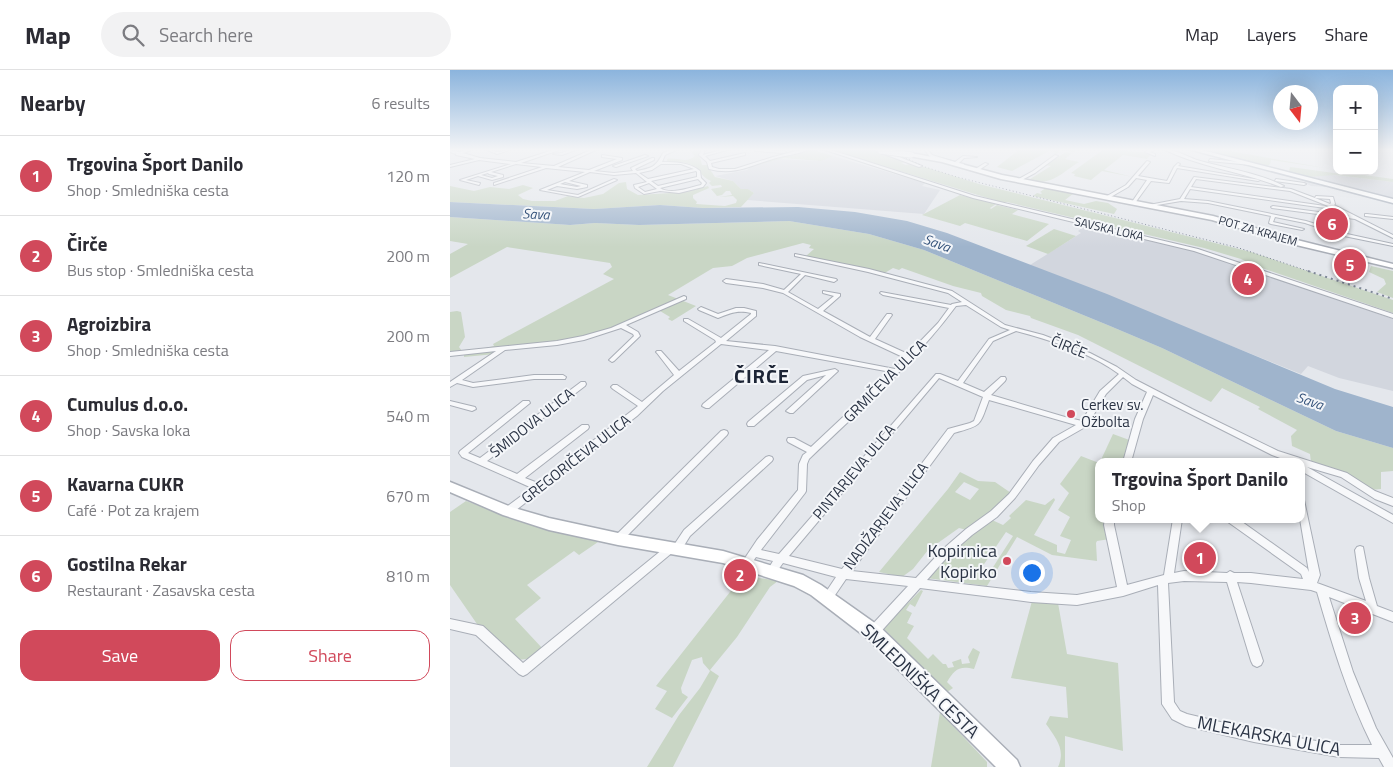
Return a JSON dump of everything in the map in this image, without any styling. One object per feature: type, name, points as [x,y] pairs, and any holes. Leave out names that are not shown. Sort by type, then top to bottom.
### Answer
[{"type":"main road","points":[[1319,182],[1393,201]]},
{"type":"street","points":[[468,182],[479,184]]},
{"type":"street","points":[[495,184],[502,182]]},
{"type":"street","points":[[564,182],[542,190],[578,196],[611,182]]},
{"type":"street","points":[[556,185],[577,188],[586,186],[567,182]]},
{"type":"street","points":[[660,189],[651,182],[636,186],[644,193],[703,182]]},
{"type":"street","points":[[660,189],[679,182]]},
{"type":"street","name":"SAVSKA LOKA","points":[[924,182],[974,197],[1196,250],[1393,316]]},
{"type":"street","name":"POT ZA KRAJEM","points":[[1025,182],[1221,220],[1295,242],[1393,266]]},
{"type":"street","points":[[1108,197],[1131,182]]},
{"type":"street","points":[[1134,202],[1148,182]]},
{"type":"street","points":[[1181,200],[1193,182],[1332,198],[1333,204],[1330,205],[1393,237]]},
{"type":"street","points":[[1223,182],[1291,190]]},
{"type":"street","points":[[1270,182],[1306,196]]},
{"type":"street","points":[[1284,182],[1304,184]]},
{"type":"street","points":[[1189,188],[1337,208]]},
{"type":"street","points":[[1151,205],[1181,200],[1208,202],[1306,222],[1346,235],[1393,244]]},
{"type":"street","points":[[1273,207],[1359,219]]},
{"type":"street","points":[[1283,217],[1284,209]]},
{"type":"street","points":[[1273,215],[1271,223],[1302,228]]},
{"type":"street","points":[[1367,215],[1393,218]]},
{"type":"street","name":"ČIRČE","points":[[797,255],[950,292],[1002,326],[1054,340],[1100,360],[1150,391],[1288,458]]},
{"type":"street","points":[[761,264],[834,280]]},
{"type":"street","points":[[785,292],[803,274]]},
{"type":"street","points":[[726,281],[763,286],[785,292],[871,340],[909,357]]},
{"type":"street","points":[[819,311],[838,295],[825,292]]},
{"type":"street","points":[[883,293],[952,307],[958,303],[966,304]]},
{"type":"street","points":[[450,354],[574,341],[621,325],[684,298]]},
{"type":"street","name":"GRMIČEVA ULICA","points":[[750,558],[802,491],[803,464],[812,451],[896,371],[940,324],[952,307]]},
{"type":"street","name":"GREGORIČEVA ULICA","points":[[508,511],[643,406],[678,375],[754,315],[754,312],[734,309],[718,316],[701,309]]},
{"type":"street","points":[[871,340],[889,315]]},
{"type":"street","points":[[686,320],[718,339],[719,342],[775,348],[847,364],[896,371]]},
{"type":"street","points":[[612,360],[637,336],[636,333],[621,325]]},
{"type":"street","points":[[1014,330],[991,340],[960,383],[986,396],[1040,414],[1084,424]]},
{"type":"street","points":[[706,406],[775,348]]},
{"type":"street","points":[[453,383],[505,349]]},
{"type":"street","points":[[659,352],[678,375]]},
{"type":"street","points":[[790,411],[835,371],[847,364]]},
{"type":"street","points":[[752,424],[806,378],[835,371]]},
{"type":"street","points":[[873,632],[946,552],[994,514],[1012,496],[1036,463],[1056,440],[1084,424],[1103,393],[1123,374]]},
{"type":"street","name":"PINTARJEVA ULICA","points":[[772,571],[781,558],[938,375],[960,383]]},
{"type":"street","points":[[453,383],[473,385],[534,377],[563,377]]},
{"type":"street","points":[[986,396],[1003,379]]},
{"type":"street","name":"ŠMIDOVA ULICA","points":[[482,462],[583,384]]},
{"type":"street","name":"GREGORIČEVA ULICA","points":[[615,387],[643,406]]},
{"type":"street","points":[[1128,458],[1139,419],[1150,391]]},
{"type":"street","name":"NADIŽARJEVA ULICA","points":[[750,558],[781,558],[844,574],[951,431],[973,425],[977,422],[986,396]]},
{"type":"street","points":[[450,403],[472,409]]},
{"type":"street","name":"ŠMIDOVA ULICA","points":[[526,403],[463,453],[538,487]]},
{"type":"street","points":[[518,478],[585,426]]},
{"type":"street","points":[[618,539],[724,433]]},
{"type":"street","points":[[791,440],[812,451]]},
{"type":"street","points":[[1275,453],[1279,458]]},
{"type":"street","points":[[450,624],[479,630],[524,670],[674,548],[687,533],[769,459]]},
{"type":"street","name":"ČIRČE","points":[[1305,464],[1338,472],[1370,494],[1393,502]]},
{"type":"street","points":[[1305,465],[1393,519]]},
{"type":"street","name":"SMLEDNIŠKA CESTA","points":[[450,487],[508,511],[549,524],[618,539],[723,557],[750,558],[772,571],[798,580],[827,598],[873,632],[1010,767]]},
{"type":"street","points":[[1109,523],[1123,590]]},
{"type":"street","points":[[1166,578],[1177,523]]},
{"type":"street","points":[[1237,523],[1304,571],[1316,587]]},
{"type":"street","points":[[1305,523],[1316,587],[1351,685],[1368,726],[1391,767]]},
{"type":"street","points":[[1360,550],[1364,578],[1373,609]]},
{"type":"street","points":[[827,598],[844,574],[1031,597],[1077,600],[1166,578],[1230,576],[1316,587],[1393,617]]},
{"type":"street","points":[[1230,576],[1257,660]]},
{"type":"street","name":"MLEKARSKA ULICA","points":[[1166,578],[1168,704],[1176,715],[1186,720],[1278,741],[1339,751],[1382,752]]},
{"type":"shaded area","points":[[734,182],[920,182],[925,183],[922,186],[940,190],[924,214],[747,200],[754,193],[748,189],[741,189]]},
{"type":"shaded area","points":[[1305,182],[1393,182],[1393,199],[1342,188],[1311,186]]},
{"type":"shaded area","points":[[1086,225],[1193,250],[1393,319],[1393,391],[1339,378],[1308,366],[1301,374],[1030,265],[1081,233],[1078,231]]},
{"type":"green space","points":[[626,182],[627,189],[638,195],[686,192],[708,186],[709,188],[693,195],[697,202],[696,204],[725,206],[736,203],[737,200],[733,196],[719,197],[732,195],[730,191],[717,196],[711,189],[722,187],[721,185],[712,186],[709,183],[734,182],[741,189],[748,189],[754,193],[741,207],[703,208],[660,205],[594,209],[450,202],[450,186],[474,191],[490,187],[509,189],[523,185],[533,188],[518,195],[523,199],[555,201],[568,196],[584,198],[603,194],[619,183]]},
{"type":"green space","points":[[934,182],[971,182],[1251,252],[1393,300],[1393,313],[1253,265],[1241,259],[1204,248],[1105,225],[1097,221],[1083,220],[1007,202],[1004,203]]},
{"type":"green space","points":[[1047,187],[1074,193],[1065,200],[1084,204],[1096,201],[1108,203],[1117,209],[1114,214],[1033,196],[1037,193],[1041,194],[1040,192]]},
{"type":"green space","points":[[960,195],[996,204],[991,209],[997,205],[1018,210],[1012,214],[1008,213],[1049,224],[1027,241],[965,223],[960,226],[922,215]]},
{"type":"green space","points":[[450,217],[570,225],[595,223],[639,225],[789,221],[869,234],[924,250],[1162,348],[1336,431],[1393,448],[1393,471],[1381,472],[1381,489],[1371,490],[1345,472],[1311,462],[1310,454],[1292,446],[1291,436],[1297,430],[1258,409],[1260,407],[1222,388],[1211,402],[1078,335],[1030,316],[1006,310],[982,296],[981,293],[953,286],[902,268],[899,270],[893,268],[883,274],[806,256],[814,249],[809,248],[811,245],[803,243],[747,258],[732,266],[713,268],[668,295],[696,306],[672,321],[668,319],[670,317],[655,308],[611,329],[573,340],[507,348],[495,354],[464,357],[464,353],[494,346],[493,344],[614,279],[603,274],[612,267],[610,263],[507,247],[450,278],[450,254],[468,244],[450,241]]},
{"type":"green space","points":[[1054,229],[1076,236],[1048,254],[1026,246]]},
{"type":"green space","points":[[1371,266],[1393,271],[1393,298],[1377,292],[1386,284],[1384,279],[1369,272]]},
{"type":"green space","points":[[450,312],[461,312],[465,337],[459,347],[462,351],[450,353]]},
{"type":"green space","points":[[1113,434],[1132,441],[1126,458],[1102,458]]},
{"type":"green space","points":[[1081,456],[1095,461],[1095,523],[1109,523],[1110,539],[1097,541],[1097,561],[1052,555],[1017,537],[987,586],[926,578],[969,536],[992,520],[1003,525],[1011,518],[1009,516],[1026,500],[1045,505],[1054,498],[1055,500],[1034,535],[1057,545],[1057,552],[1065,554],[1071,540],[1060,536],[1070,517],[1058,510],[1069,493],[1060,484]],"holes":[[[1006,532],[1013,536],[988,575],[980,570]]]},
{"type":"green space","points":[[960,472],[978,481],[995,482],[1011,493],[1005,502],[967,530],[959,528],[928,550],[913,569],[902,577],[879,572]],"holes":[[[964,482],[979,489],[970,500],[955,492]]]},
{"type":"green space","points":[[466,501],[533,525],[598,542],[579,555],[574,551],[527,585],[541,598],[515,619],[543,649],[531,657],[516,659],[477,624],[450,585],[450,512]]},
{"type":"green space","points":[[754,577],[778,581],[770,587],[737,637],[710,670],[719,676],[673,767],[647,767],[679,715],[700,688],[710,671],[703,663],[702,657],[692,660],[681,688],[682,693],[688,697],[672,718],[655,709],[667,691],[656,686],[741,578]]},
{"type":"green space","points":[[921,590],[923,591],[915,607],[910,604],[906,610],[912,613],[907,623],[914,626],[907,638],[928,659],[933,654],[943,664],[946,664],[948,668],[954,667],[952,662],[961,659],[962,664],[970,663],[968,657],[973,648],[980,652],[974,669],[961,668],[952,674],[947,682],[953,688],[947,692],[883,628]]},
{"type":"green space","points":[[1032,601],[1058,603],[1067,654],[1118,663],[1123,751],[1065,736],[1065,767],[1058,767],[1061,755],[1059,744],[1046,724],[1050,716],[1068,718],[1066,687],[1011,678]]},
{"type":"green space","points":[[940,712],[987,762],[987,767],[931,767]]},
{"type":"water","name":"Sava","points":[[450,202],[594,209],[660,205],[703,208],[798,207],[855,212],[907,221],[947,233],[1107,294],[1335,389],[1393,407],[1393,448],[1336,431],[1162,348],[924,250],[869,234],[789,221],[639,225],[595,223],[570,225],[450,217]]},
{"type":"railway","points":[[975,182],[1239,248],[1308,271]]},
{"type":"railway","points":[[1308,271],[1393,299]]},
{"type":"place","name":"Gostilna Rekar","points":[[1332,224]]},
{"type":"place","name":"Kavarna CUKR","points":[[1350,265]]},
{"type":"place","name":"Cumulus d.o.o.","points":[[1248,279]]},
{"type":"place","name":"Cerkev sv. Ožbolta","points":[[1071,414]]},
{"type":"place","name":"Trgovina Šport Danilo","points":[[1200,558]]},
{"type":"place","name":"Kopirnica Kopirko","points":[[1007,561]]},
{"type":"place","name":"Čirče","points":[[740,575]]},
{"type":"place","name":"Agroizbira","points":[[1355,618]]},
{"type":"district","name":"ČIRČE","points":[[762,376]]}]
